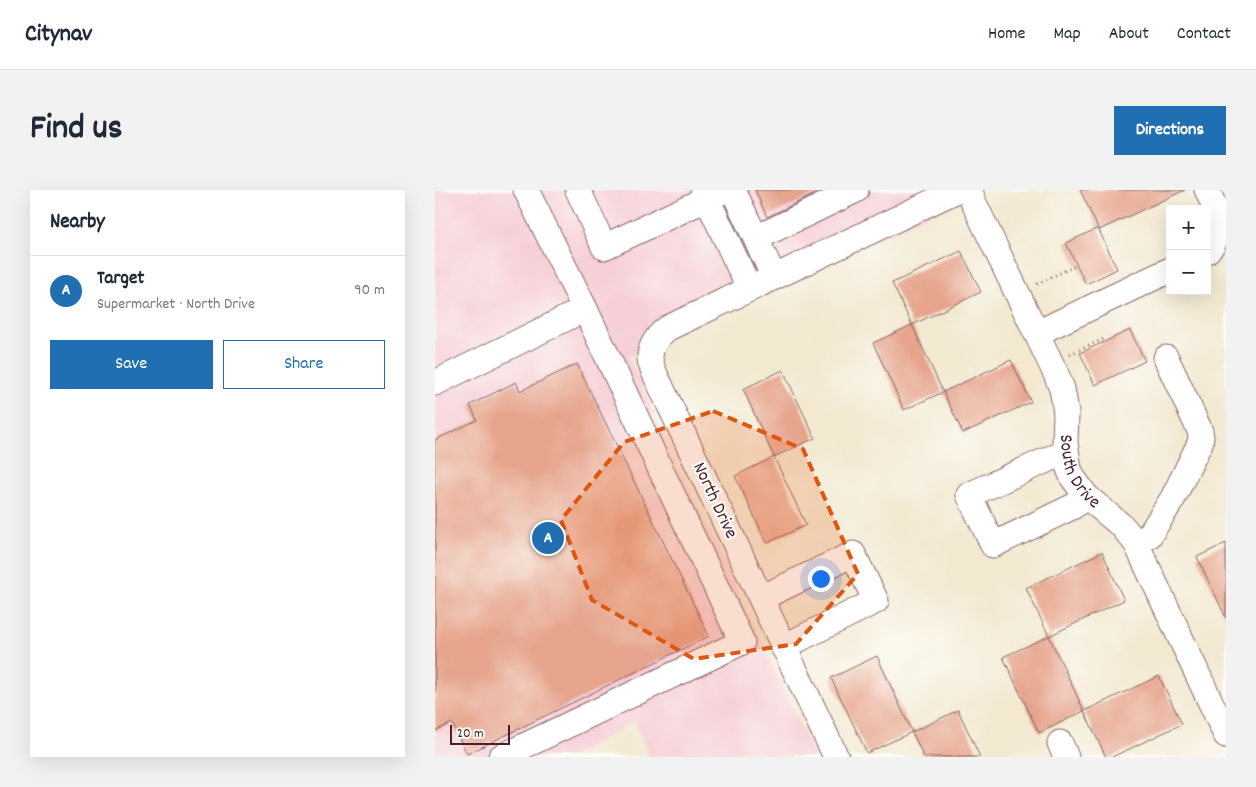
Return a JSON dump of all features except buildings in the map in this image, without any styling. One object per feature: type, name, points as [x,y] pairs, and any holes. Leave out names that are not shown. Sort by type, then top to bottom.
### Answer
[{"type":"street","points":[[501,757],[743,642],[585,309],[526,190]]},
{"type":"street","points":[[578,190],[604,247],[712,193],[749,288]]},
{"type":"street","points":[[733,190],[774,277]]},
{"type":"street","points":[[755,238],[856,190]]},
{"type":"street","name":"North Drive","points":[[836,757],[657,379],[650,360],[654,342],[668,328],[957,190]]},
{"type":"street","name":"South Drive","points":[[970,190],[973,201],[1062,389],[1066,414],[1066,456],[1073,478],[1086,496],[1123,527],[1136,543],[1226,735]]},
{"type":"street","points":[[1207,190],[1220,222],[1220,232],[1217,240],[1211,246]]},
{"type":"street","points":[[1037,333],[1166,272]]},
{"type":"street","points":[[435,383],[585,309]]},
{"type":"street","points":[[1136,543],[1149,536],[1168,505],[1200,443],[1201,437],[1200,430],[1166,358]]},
{"type":"street","points":[[1066,456],[1051,458],[969,494],[993,545],[1074,506],[1086,496]]},
{"type":"street","points":[[761,598],[853,554],[875,601],[783,647]]},
{"type":"path","points":[[1036,284],[1075,266]]},
{"type":"path","points":[[1070,354],[1104,339]]},
{"type":"highlighted area","points":[[713,411],[803,449],[858,574],[796,644],[694,659],[592,600],[561,520],[624,442]]},
{"type":"shaded area","points":[[435,190],[980,190],[628,357],[815,757],[650,757],[634,722],[571,757],[435,757]]},
{"type":"place","name":"Target","points":[[548,538]]}]
